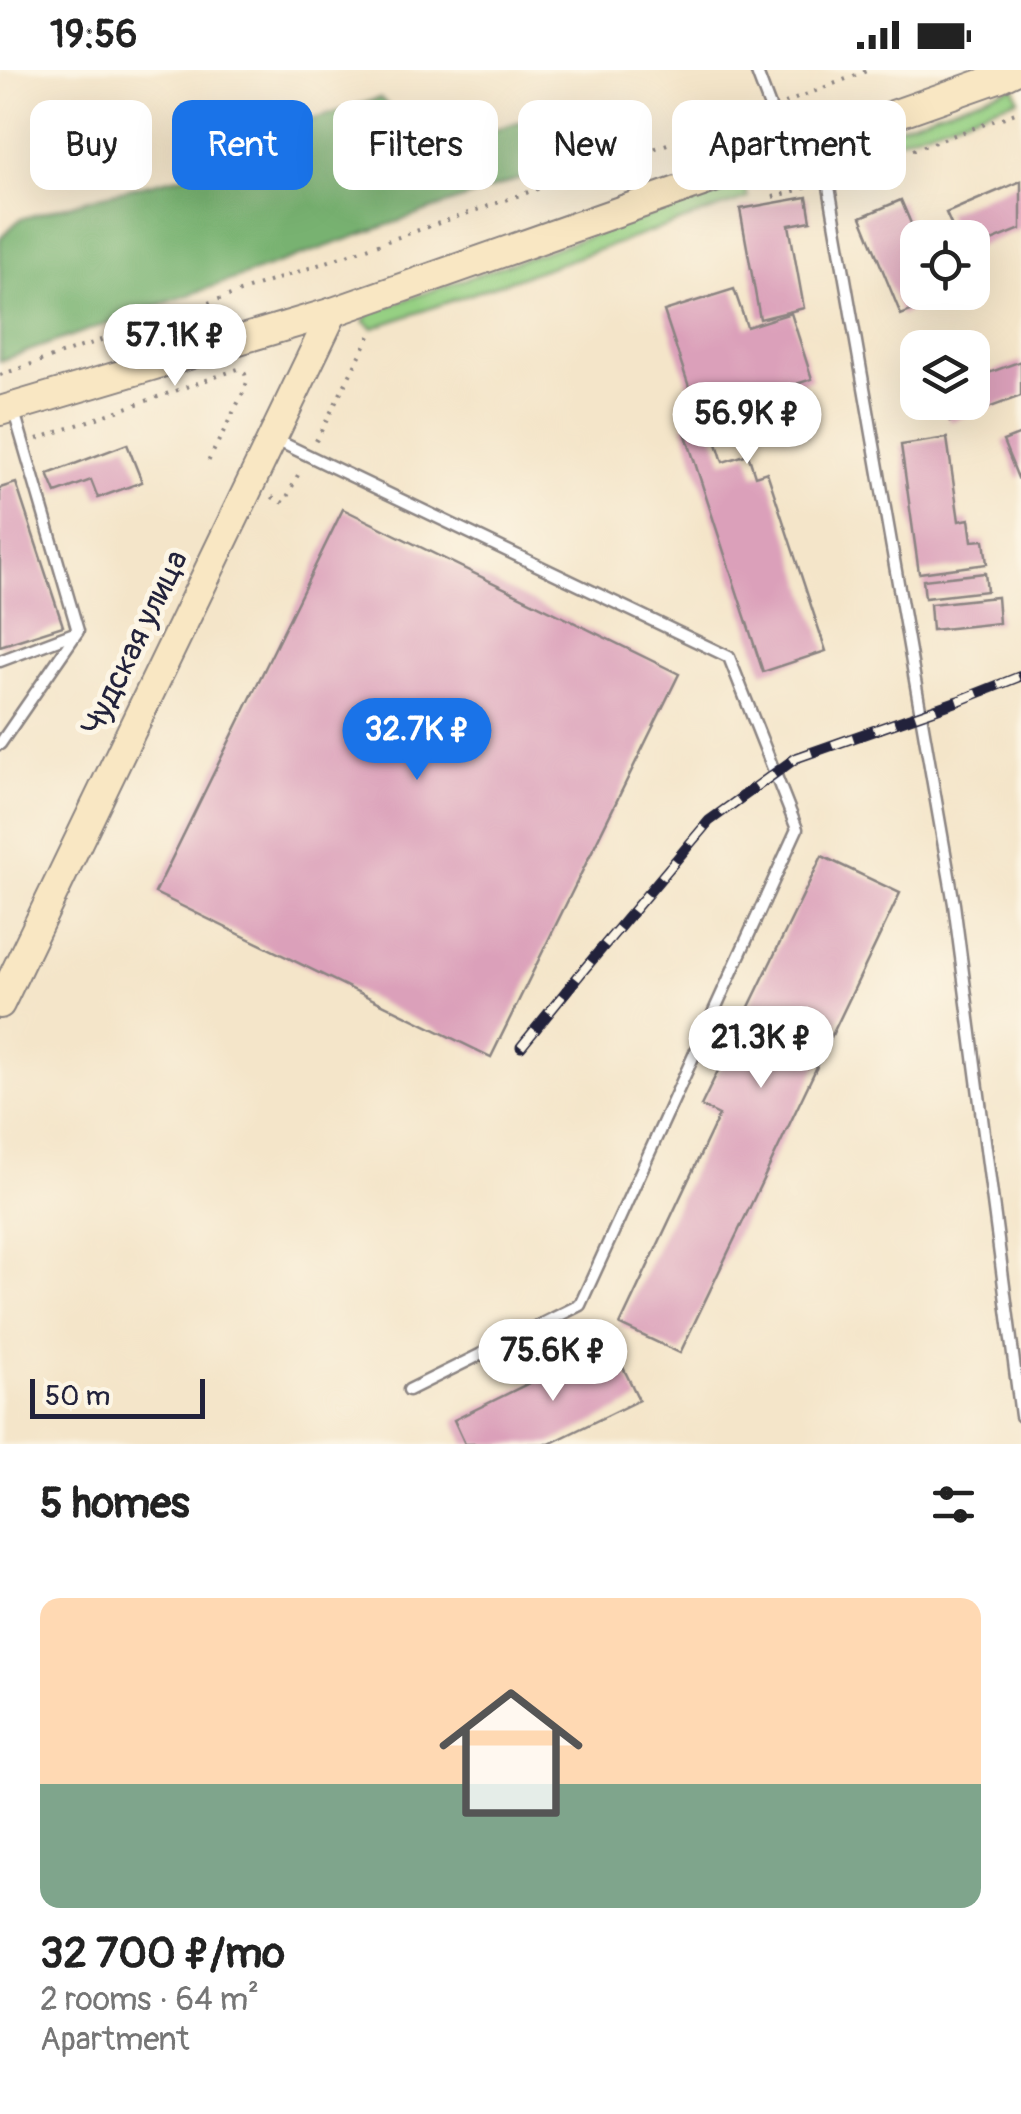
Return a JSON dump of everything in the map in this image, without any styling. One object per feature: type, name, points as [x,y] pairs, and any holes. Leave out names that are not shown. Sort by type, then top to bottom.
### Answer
[{"type":"main road","points":[[906,110],[1015,70]]},
{"type":"main road","points":[[6,409],[334,312],[679,190]]},
{"type":"main road","name":"Чудская улица","points":[[0,1004],[334,312]]},
{"type":"lane","points":[[756,70],[767,100]]},
{"type":"lane","points":[[830,190],[954,904],[1021,1416]]},
{"type":"lane","points":[[6,409],[24,444],[78,631]]},
{"type":"lane","points":[[273,438],[730,657],[797,829],[580,1305],[409,1390]]},
{"type":"lane","points":[[0,661],[78,631]]},
{"type":"lane","points":[[0,744],[78,631]]},
{"type":"path","points":[[791,100],[869,70]]},
{"type":"path","points":[[906,153],[1021,111]]},
{"type":"path","points":[[0,375],[672,142]]},
{"type":"path","points":[[773,197],[797,190]]},
{"type":"path","points":[[272,497],[284,503],[370,334]]},
{"type":"path","points":[[24,444],[238,369],[247,382],[208,462]]},
{"type":"green space","points":[[1014,86],[1018,99],[906,137],[906,123]]},
{"type":"green space","points":[[333,113],[333,190],[488,190],[0,361],[0,238],[20,219],[125,190],[152,190],[152,183],[172,179],[172,190],[313,190],[313,119]]},
{"type":"green space","points":[[518,122],[518,180],[498,187],[498,129]]},
{"type":"green space","points":[[723,190],[745,190],[748,198],[373,328],[364,321],[370,312]]},
{"type":"building","points":[[1021,181],[1021,229],[990,242],[990,220],[949,220],[946,213]]},
{"type":"building","points":[[807,197],[811,221],[789,225],[804,308],[760,319],[740,209]]},
{"type":"building","points":[[901,200],[910,220],[900,220],[900,310],[914,310],[901,315],[861,217]]},
{"type":"building","points":[[734,289],[747,327],[791,313],[812,379],[707,413],[723,462],[748,454],[755,476],[767,472],[826,651],[763,672],[683,426],[700,420],[664,311]]},
{"type":"building","points":[[1021,361],[1021,396],[990,407],[990,372]]},
{"type":"building","points":[[1021,434],[1021,476],[1018,478],[1003,441]]},
{"type":"building","points":[[947,438],[959,521],[969,519],[972,541],[984,540],[987,564],[919,573],[901,445]]},
{"type":"building","points":[[127,444],[142,482],[98,498],[91,480],[56,493],[48,474]]},
{"type":"building","points":[[16,483],[63,626],[0,646],[0,488]]},
{"type":"building","points":[[343,509],[679,674],[491,1057],[155,893]]},
{"type":"building","points":[[985,573],[987,591],[925,598],[923,580]]},
{"type":"building","points":[[997,597],[999,623],[932,630],[930,604]]},
{"type":"building","points":[[822,856],[900,893],[680,1353],[620,1325],[719,1115],[701,1106]]},
{"type":"building","points":[[611,1343],[639,1400],[549,1444],[465,1444],[454,1420]]},
{"type":"railway","points":[[521,1047],[709,821],[796,758],[1021,676]]}]
